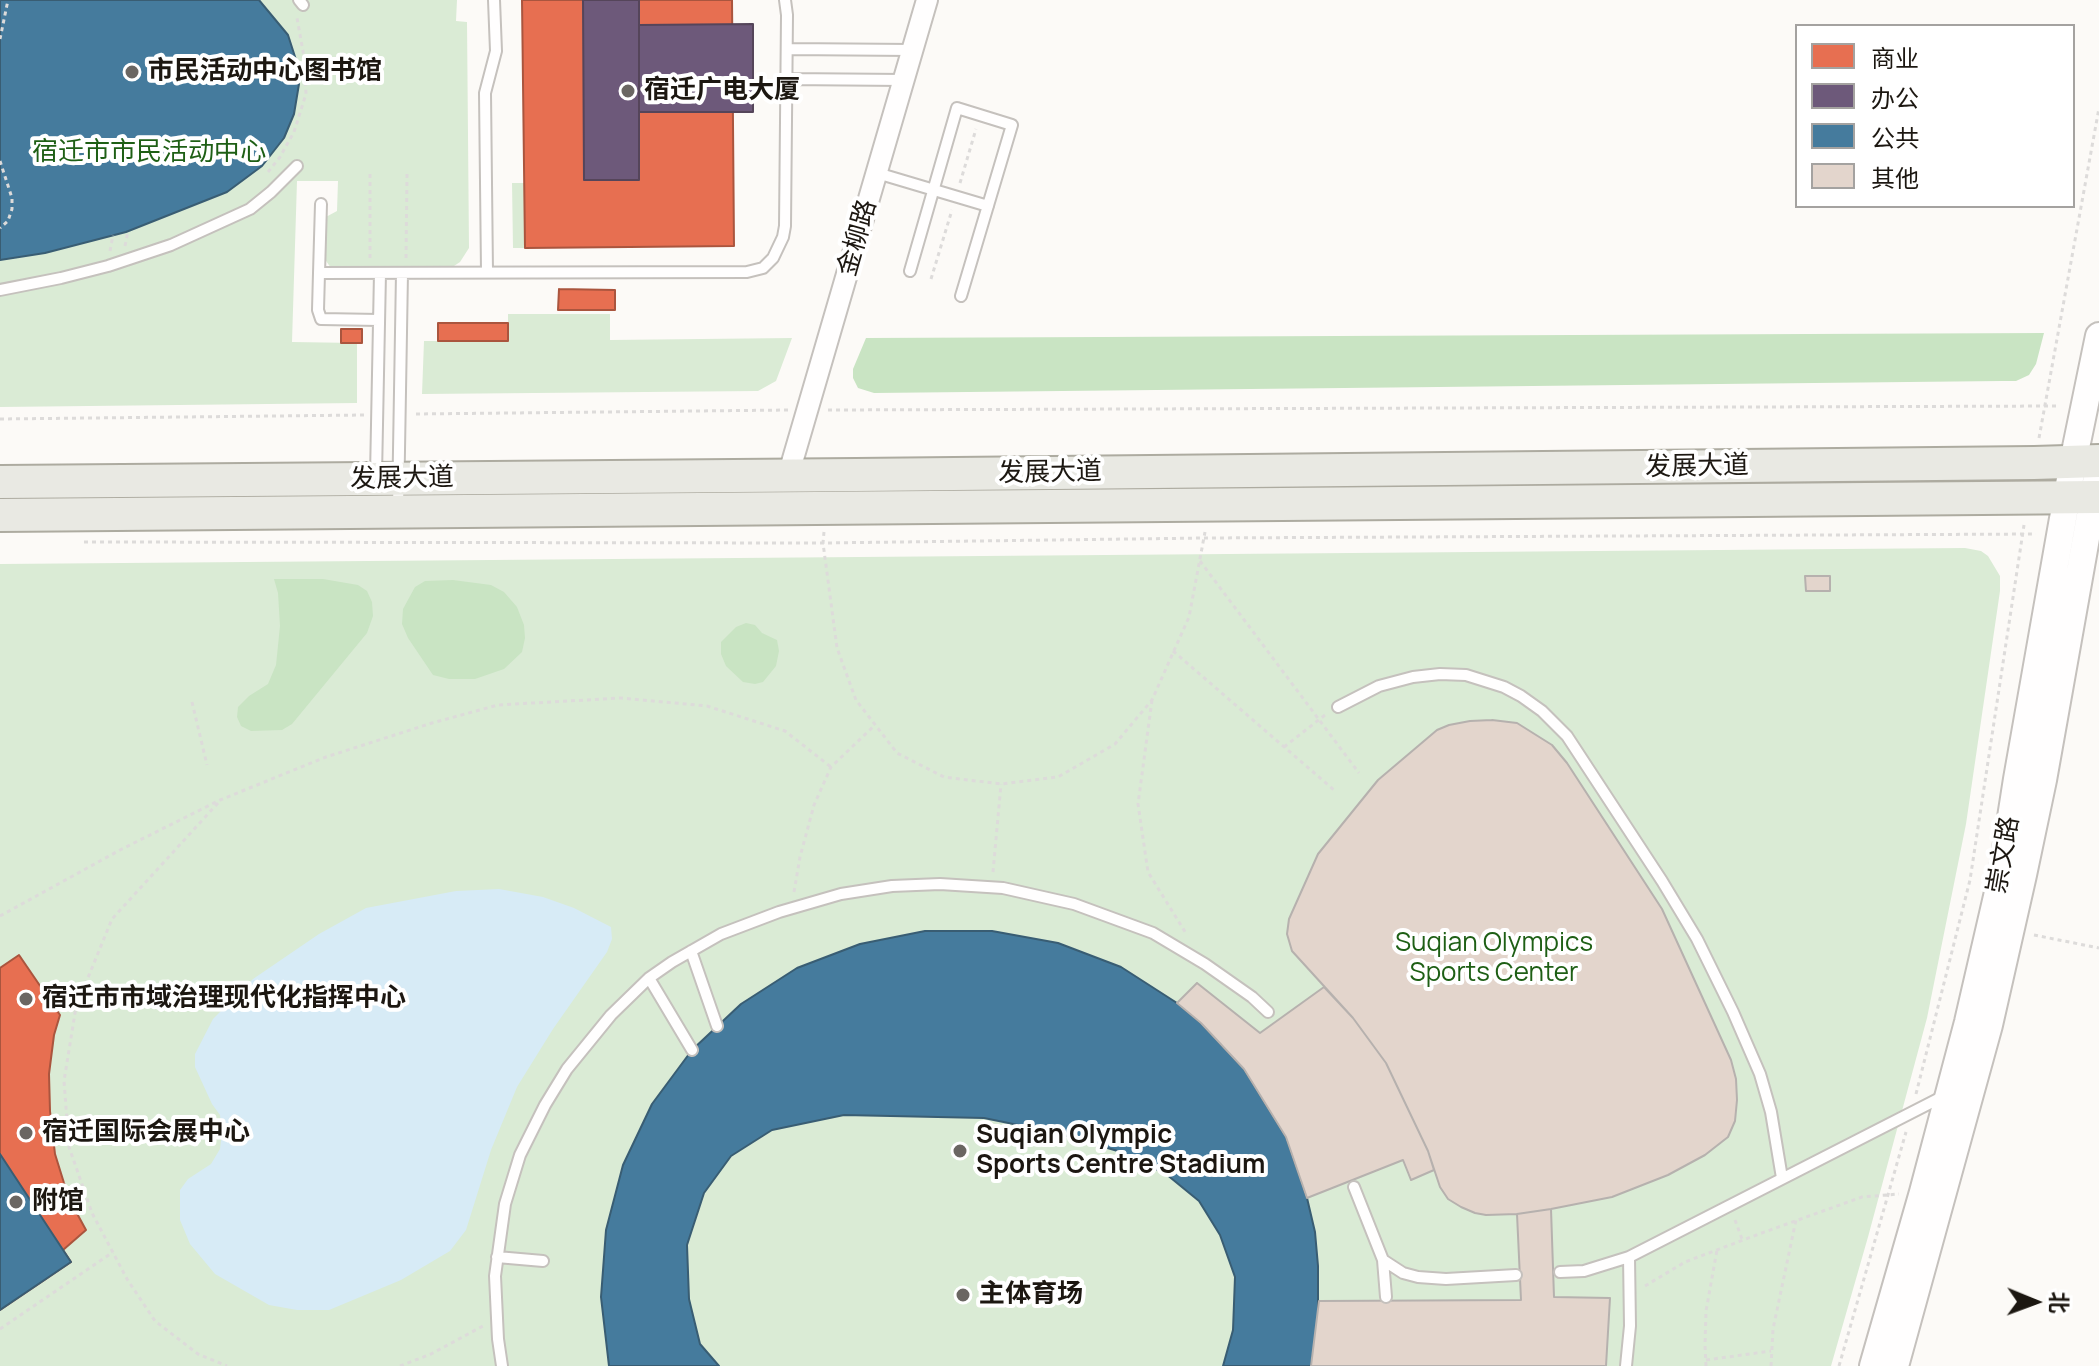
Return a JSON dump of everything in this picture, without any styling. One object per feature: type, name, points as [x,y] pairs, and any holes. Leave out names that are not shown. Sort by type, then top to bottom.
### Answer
[{"type":"main road","name":"发展大道","points":[[0,482],[2090,463]]},
{"type":"main road","name":"发展大道","points":[[0,515],[2086,498]]},
{"type":"street","name":"金柳路","points":[[788,476],[927,0]]},
{"type":"street","name":"崇文路","points":[[1895,1366],[1989,1025],[2043,780],[2086,498],[2090,463],[2084,406],[2099,336]]},
{"type":"street","name":"崇文路","points":[[1873,1366],[1968,1022],[2002,875],[2061,534],[2086,498]]},
{"type":"lane","points":[[487,272],[485,93],[496,51],[494,0]]},
{"type":"lane","points":[[319,273],[747,272],[763,268],[773,258],[785,226],[785,0]]},
{"type":"lane","points":[[787,49],[912,50]]},
{"type":"lane","points":[[786,79],[904,80]]},
{"type":"lane","points":[[910,271],[957,108],[1012,125],[961,296]]},
{"type":"lane","points":[[0,290],[108,266],[171,245],[250,209],[297,166]]},
{"type":"lane","points":[[877,173],[988,206]]},
{"type":"lane","points":[[321,204],[318,310],[321,319],[379,320]]},
{"type":"lane","points":[[375,273],[387,511]]},
{"type":"lane","points":[[387,511],[404,273]]},
{"type":"lane","points":[[1338,707],[1379,686],[1413,677],[1466,675],[1521,696],[1542,711],[1567,736],[1697,939],[1733,1012],[1760,1074],[1771,1112],[1782,1178]]},
{"type":"lane","points":[[502,1366],[495,1276],[505,1204],[520,1155],[545,1105],[567,1069],[611,1015],[649,978],[721,934],[791,908],[841,894],[892,886],[940,884],[1003,888],[1074,904],[1153,933],[1205,964],[1268,1012]]},
{"type":"lane","points":[[691,951],[717,1026]]},
{"type":"lane","points":[[649,978],[692,1050]]},
{"type":"lane","points":[[1560,1272],[1584,1271],[1629,1257],[1949,1093]]},
{"type":"lane","points":[[1354,1187],[1383,1260],[1386,1297]]},
{"type":"lane","points":[[497,1257],[543,1261]]},
{"type":"lane","points":[[1626,1366],[1630,1326],[1629,1257]]},
{"type":"lane","points":[[1383,1260],[1403,1273],[1418,1277],[1446,1279],[1516,1275]]},
{"type":"path","points":[[0,39],[8,0]]},
{"type":"path","points":[[265,178],[294,132],[306,94],[297,16]]},
{"type":"path","points":[[2034,463],[2099,108]]},
{"type":"path","points":[[0,161],[12,198],[12,209],[8,221],[0,228]]},
{"type":"path","points":[[370,174],[375,273]]},
{"type":"path","points":[[404,273],[407,174]]},
{"type":"path","points":[[807,410],[2084,406]]},
{"type":"path","points":[[1839,1366],[1889,1195],[1970,880],[2028,498]]},
{"type":"path","points":[[1204,504],[1205,538],[1189,617],[1152,700],[1138,804],[1148,872],[1205,964]]},
{"type":"path","points":[[826,507],[823,543],[837,648],[856,700],[897,753],[944,777],[1001,784],[1058,777],[1115,744],[1152,700]]},
{"type":"path","points":[[79,542],[823,543],[2061,534]]},
{"type":"path","points":[[1200,561],[1359,773]]},
{"type":"path","points":[[1173,651],[1334,790]]},
{"type":"path","points":[[0,916],[120,850],[220,800],[326,757],[498,705],[621,698],[707,706],[785,731],[831,767]]},
{"type":"path","points":[[192,702],[207,765]]},
{"type":"path","points":[[1284,747],[1338,707]]},
{"type":"path","points":[[791,908],[814,805],[831,767],[875,725]]},
{"type":"path","points":[[991,887],[1001,784]]},
{"type":"path","points":[[220,800],[112,919],[76,1007],[64,1081],[69,1147],[92,1213],[127,1279],[155,1321],[198,1354],[227,1366]]},
{"type":"path","points":[[2011,929],[2099,948]]},
{"type":"path","points":[[1629,1295],[1685,1262],[1796,1220],[1862,1197],[1923,1192]]},
{"type":"path","points":[[1730,1205],[1742,1240]]},
{"type":"path","points":[[1771,1366],[1773,1329],[1796,1220]]},
{"type":"path","points":[[1706,1366],[1706,1311],[1717,1250]]},
{"type":"path","points":[[0,1329],[113,1252]]},
{"type":"path","points":[[400,1366],[431,1354],[497,1319]]},
{"type":"path","points":[[1706,1360],[1771,1351]]},
{"type":"green space","name":"宿迁市市民活动中心","points":[[0,0],[457,0],[456,21],[467,22],[469,248],[460,262],[454,266],[331,268],[324,258],[324,218],[337,211],[338,181],[297,181],[292,342],[357,343],[357,403],[0,407]]},
{"type":"green space","points":[[512,183],[524,183],[525,248],[513,248]]},
{"type":"green space","points":[[508,314],[610,314],[610,340],[792,338],[776,381],[758,391],[422,394],[424,341],[508,341]]},
{"type":"green space","points":[[2044,333],[2036,364],[2029,375],[2016,381],[874,393],[858,388],[853,378],[853,369],[866,338]]},
{"type":"green space","name":"Suqian Olympics Sports Center","points":[[1965,548],[1981,551],[1988,556],[2000,576],[1966,824],[1927,1018],[1831,1366],[0,1366],[0,564]]},
{"type":"green space","points":[[274,579],[323,579],[358,585],[367,591],[373,616],[367,633],[292,724],[282,730],[251,731],[241,726],[237,717],[238,707],[268,684],[276,665],[280,626]]},
{"type":"green space","points":[[453,580],[491,585],[504,592],[517,607],[525,638],[522,652],[504,669],[475,679],[449,679],[433,675],[408,638],[402,624],[403,609],[415,587],[425,581]]},
{"type":"green space","points":[[746,623],[755,625],[762,633],[777,640],[779,651],[776,666],[763,682],[755,684],[743,682],[726,666],[721,654],[721,642],[736,627]]},
{"type":"water","points":[[499,889],[543,897],[574,908],[611,927],[612,939],[607,952],[517,1087],[491,1150],[466,1230],[450,1251],[401,1280],[329,1310],[297,1310],[269,1305],[215,1274],[190,1244],[180,1220],[180,1190],[188,1179],[211,1164],[220,1149],[220,1115],[195,1067],[195,1054],[213,1019],[253,979],[319,934],[366,908],[456,891]]},
{"type":"building: 商业","name":"宿迁广电大厦","points":[[522,0],[732,0],[734,246],[525,248]]},
{"type":"building: 商业","points":[[559,289],[615,290],[615,310],[558,310]]},
{"type":"building: 商业","points":[[438,323],[508,323],[508,341],[438,341]]},
{"type":"building: 商业","points":[[341,329],[362,329],[362,343],[341,343]]},
{"type":"building: 商业","name":"宿迁国际会展中心","points":[[19,955],[60,1015],[49,1074],[55,1154],[74,1208],[86,1230],[63,1250],[71,1262],[0,1310],[0,968]]},
{"type":"building: 办公","points":[[583,0],[639,0],[639,180],[584,180]]},
{"type":"building: 办公","points":[[753,24],[753,112],[639,112],[639,25]]},
{"type":"building: 公共","name":"宿迁市市民活动中心","points":[[0,0],[259,0],[288,35],[297,63],[299,84],[294,114],[284,138],[262,166],[227,192],[126,232],[45,253],[0,260]]},
{"type":"building: 公共","points":[[925,931],[992,931],[1058,943],[1121,967],[1177,1003],[1201,1023],[1244,1069],[1286,1137],[1315,1232],[1318,1323],[1311,1366],[1223,1366],[1233,1330],[1235,1277],[1220,1235],[1199,1201],[1166,1174],[1121,1152],[1057,1133],[984,1118],[844,1115],[772,1130],[731,1156],[704,1193],[687,1245],[689,1299],[700,1344],[719,1366],[609,1366],[601,1297],[606,1230],[623,1165],[652,1104],[692,1050],[741,1004],[797,968],[860,944]]},
{"type":"building: 公共","name":"附馆","points":[[0,1154],[71,1262],[0,1310]]},
{"type":"building: 其他","points":[[1805,576],[1830,576],[1830,591],[1806,591]]},
{"type":"building: 其他","points":[[1470,721],[1517,723],[1552,745],[1567,763],[1662,909],[1731,1060],[1737,1100],[1735,1121],[1728,1137],[1705,1155],[1668,1175],[1612,1197],[1517,1214],[1486,1215],[1475,1213],[1448,1199],[1386,1063],[1353,1018],[1292,951],[1287,934],[1289,919],[1318,854],[1378,780],[1437,730]]},
{"type":"building: 其他","points":[[1197,983],[1260,1033],[1324,987],[1353,1018],[1386,1063],[1434,1170],[1411,1180],[1403,1160],[1307,1198],[1286,1137],[1244,1069],[1201,1023],[1177,1003]]},
{"type":"building: 其他","points":[[1551,1209],[1554,1297],[1610,1298],[1606,1366],[1311,1366],[1319,1301],[1521,1300],[1517,1214]]},
{"type":"place","name":"市民活动中心图书馆","points":[[132,72]]},
{"type":"place","name":"宿迁广电大厦","points":[[628,91]]},
{"type":"place","name":"宿迁市市域治理现代化指挥中心","points":[[26,999]]},
{"type":"place","name":"宿迁国际会展中心","points":[[26,1133]]},
{"type":"place","name":"Suqian Olympic Sports Centre Stadium","points":[[960,1151]]},
{"type":"place","name":"附馆","points":[[16,1202]]},
{"type":"place","name":"主体育场","points":[[963,1295]]}]
